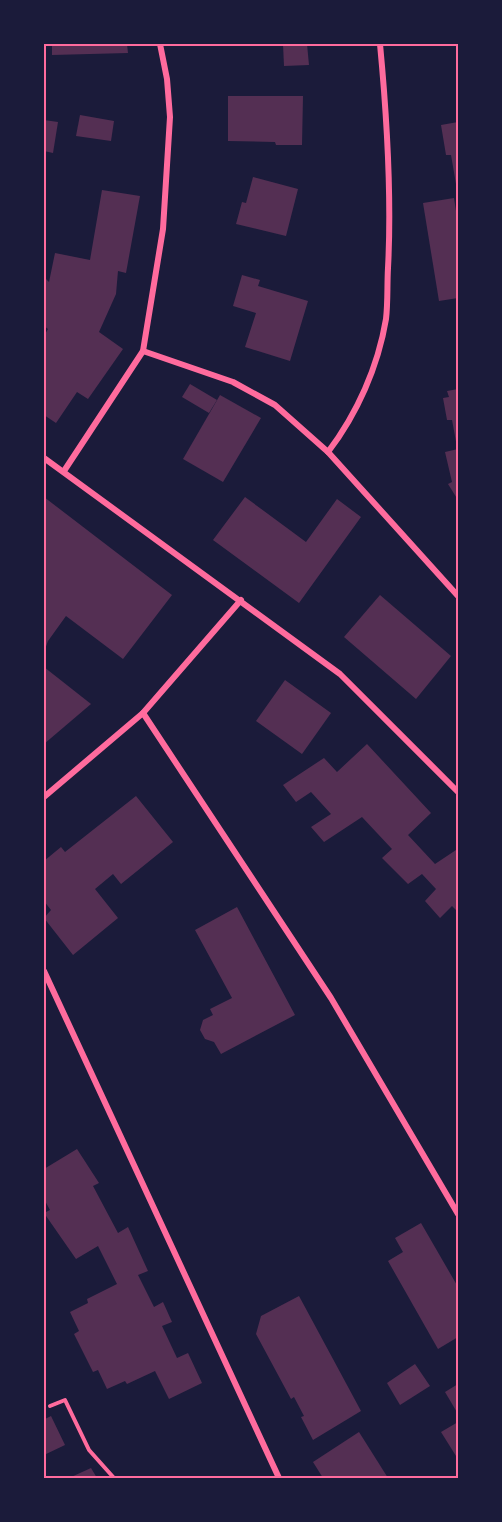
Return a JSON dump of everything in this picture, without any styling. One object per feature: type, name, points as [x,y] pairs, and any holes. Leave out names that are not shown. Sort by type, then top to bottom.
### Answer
[{"type":"street","points":[[64,471],[143,351],[163,229],[170,117],[167,79],[160,44]]},
{"type":"street","points":[[328,452],[347,428],[371,375],[386,319],[390,231],[387,121],[380,44]]},
{"type":"street","points":[[143,351],[233,382],[275,405],[328,452],[459,596]]},
{"type":"street","points":[[44,458],[340,674],[459,792]]},
{"type":"street","points":[[44,797],[143,713],[241,600]]},
{"type":"street","points":[[143,713],[332,998],[459,1214]]},
{"type":"street","points":[[44,972],[279,1479]]},
{"type":"path","points":[[50,1406],[65,1400],[89,1450],[114,1479]]},
{"type":"building","points":[[52,44],[127,44],[128,53],[52,55]]},
{"type":"building","points":[[283,44],[307,44],[309,65],[284,66]]},
{"type":"building","points":[[228,96],[303,96],[302,145],[228,141]]},
{"type":"building","points":[[80,115],[114,121],[111,141],[76,136]]},
{"type":"building","points":[[44,120],[58,122],[53,153],[44,151]]},
{"type":"building","points":[[458,122],[458,183],[456,184],[451,155],[446,155],[441,125]]},
{"type":"building","points":[[253,177],[298,189],[286,236],[236,224],[242,202],[246,203]]},
{"type":"building","points":[[102,190],[140,196],[126,273],[118,271],[116,294],[99,332],[123,349],[88,399],[77,392],[56,423],[44,415],[44,336],[48,329],[44,326],[44,277],[49,282],[55,253],[90,260]]},
{"type":"building","points":[[454,198],[458,224],[458,298],[439,301],[423,203]]},
{"type":"building","points":[[242,275],[260,280],[258,286],[308,301],[290,361],[245,347],[256,313],[233,306]]},
{"type":"building","points":[[190,384],[217,400],[209,413],[182,397]]},
{"type":"building","points":[[458,389],[457,447],[452,420],[447,420],[443,398],[449,397],[447,391]]},
{"type":"building","points":[[220,395],[261,418],[223,482],[183,459]]},
{"type":"building","points":[[458,449],[458,500],[448,484],[452,482],[445,452]]},
{"type":"building","points":[[44,497],[172,595],[123,659],[66,616],[48,641],[44,652]]},
{"type":"building","points":[[245,497],[306,542],[337,499],[361,517],[299,603],[213,540]]},
{"type":"building","points":[[380,595],[451,656],[416,699],[344,637]]},
{"type":"building","points":[[44,667],[91,704],[44,744]]},
{"type":"building","points":[[285,680],[331,713],[302,754],[256,721]]},
{"type":"building","points":[[367,744],[431,813],[408,835],[435,864],[456,850],[458,853],[457,911],[452,906],[440,918],[425,901],[436,889],[422,874],[408,884],[382,858],[392,849],[362,817],[324,842],[311,827],[331,814],[311,792],[296,802],[283,785],[324,758],[337,772]]},
{"type":"building","points":[[136,796],[173,842],[121,884],[113,874],[95,889],[118,918],[73,955],[44,918],[51,910],[44,901],[44,861],[61,847],[65,852]]},
{"type":"building","points":[[237,907],[295,1015],[221,1054],[214,1042],[205,1039],[200,1030],[203,1020],[213,1015],[210,1009],[232,998],[195,930]]},
{"type":"building","points":[[77,1149],[99,1183],[93,1186],[118,1233],[128,1227],[148,1271],[138,1275],[154,1307],[163,1302],[172,1322],[162,1326],[177,1358],[188,1353],[202,1383],[169,1399],[155,1371],[127,1384],[125,1381],[107,1389],[98,1370],[93,1372],[74,1334],[79,1331],[70,1312],[88,1303],[87,1299],[117,1284],[98,1246],[76,1259],[44,1213],[50,1210],[44,1199],[44,1169]]},
{"type":"building","points":[[421,1223],[458,1287],[458,1337],[438,1349],[388,1261],[403,1252],[395,1238]]},
{"type":"building","points":[[299,1296],[361,1411],[313,1440],[294,1397],[291,1399],[256,1334],[261,1316]]},
{"type":"building","points":[[415,1364],[430,1386],[400,1405],[387,1383]]},
{"type":"building","points":[[458,1384],[458,1414],[445,1392]]},
{"type":"building","points":[[44,1414],[45,1419],[51,1416],[65,1445],[44,1455]]},
{"type":"building","points":[[458,1422],[458,1454],[456,1456],[441,1432]]},
{"type":"building","points":[[359,1432],[388,1478],[323,1478],[313,1462]]},
{"type":"building","points":[[91,1468],[97,1478],[69,1478]]}]
